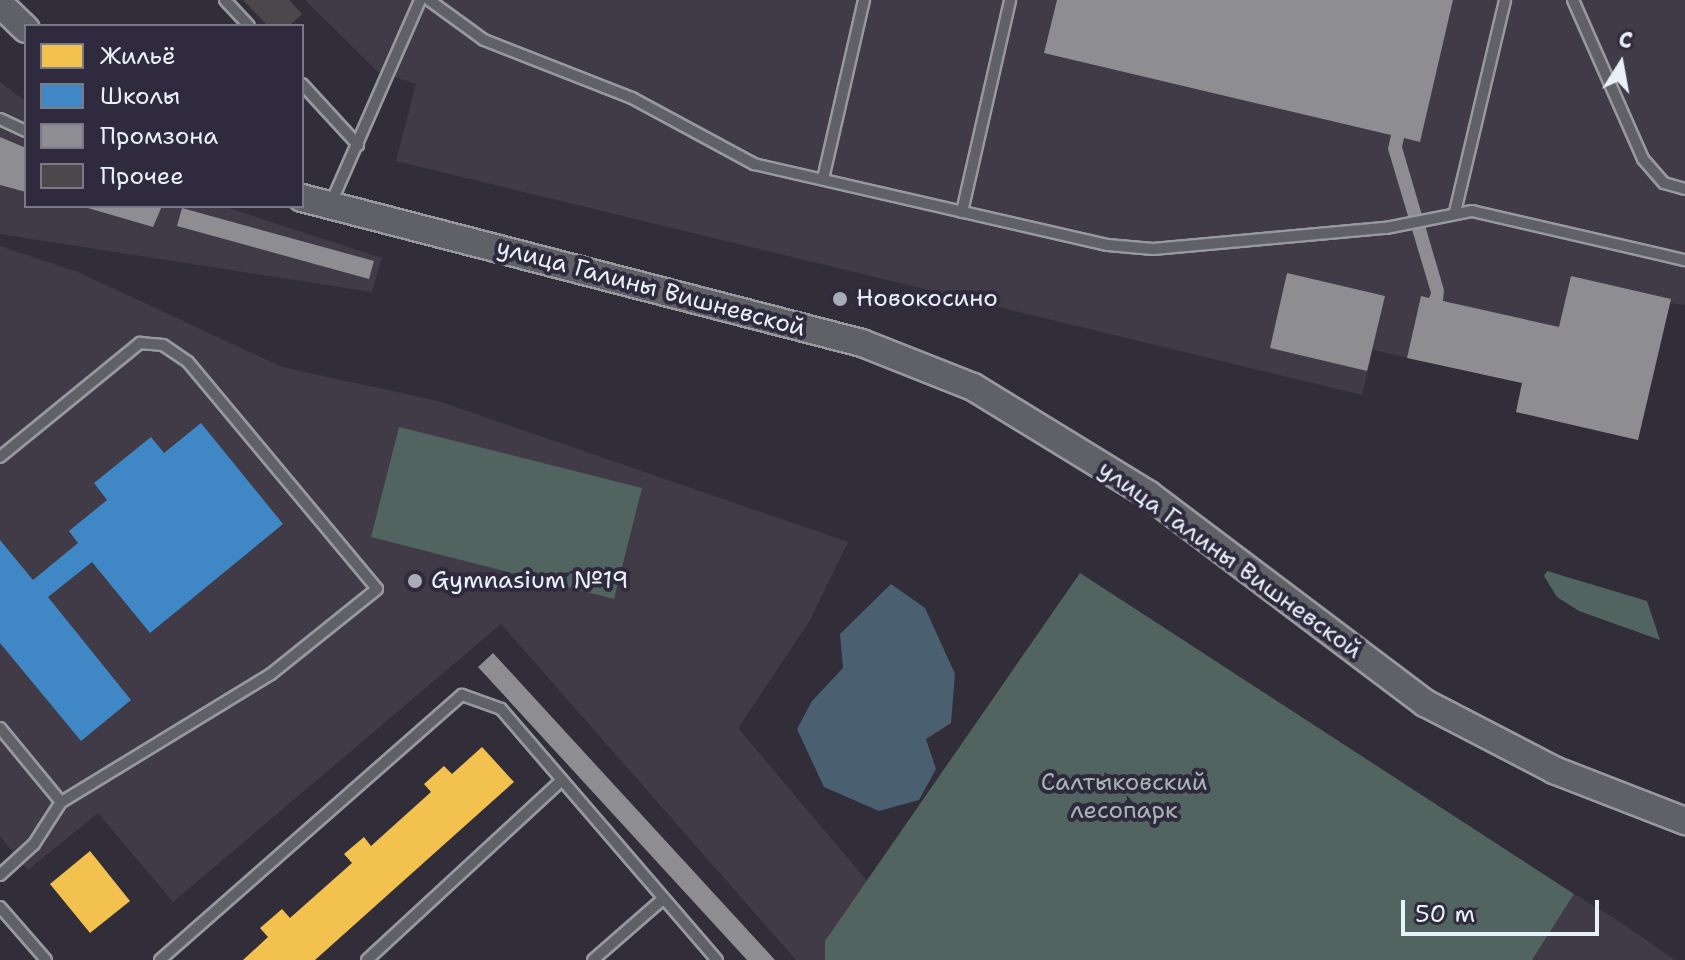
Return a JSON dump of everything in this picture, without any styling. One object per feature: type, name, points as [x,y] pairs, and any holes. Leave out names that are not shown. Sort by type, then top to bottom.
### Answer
[{"type":"street","points":[[0,4],[24,27]]},
{"type":"street","name":"улица Галины Вишневской","points":[[304,199],[862,343],[973,387],[1149,495],[1425,703],[1554,770],[1685,821]]},
{"type":"lane","points":[[225,0],[247,24]]},
{"type":"lane","points":[[330,206],[420,0]]},
{"type":"lane","points":[[429,0],[484,40],[632,98],[732,154],[823,179],[1108,245],[1153,249],[1386,228],[1455,212],[1504,215],[1685,260]]},
{"type":"lane","points":[[823,179],[864,0]]},
{"type":"lane","points":[[962,212],[1010,0]]},
{"type":"lane","points":[[1455,212],[1505,0]]},
{"type":"lane","points":[[1573,0],[1643,159],[1664,183],[1685,189]]},
{"type":"lane","points":[[304,86],[358,145]]},
{"type":"lane","points":[[0,119],[24,130]]},
{"type":"lane","points":[[0,457],[140,343],[163,345],[188,362],[377,589],[271,674],[61,802],[34,844],[0,875]]},
{"type":"lane","points":[[160,960],[462,695],[501,709],[717,960]]},
{"type":"lane","points":[[0,728],[61,802]]},
{"type":"lane","points":[[367,960],[562,780]]},
{"type":"lane","points":[[593,960],[663,899]]},
{"type":"lane","points":[[0,907],[46,960]]},
{"type":"shaded area","points":[[305,0],[1685,0],[1685,305],[1670,303],[1638,440],[1516,412],[1522,383],[1373,350],[1362,395],[396,161],[416,84],[377,71]]},
{"type":"shaded area","points":[[0,82],[24,100],[24,208],[228,208],[382,258],[372,292],[0,234]]},
{"type":"shaded area","name":"Gymnasium №19","points":[[0,246],[78,272],[282,367],[438,401],[848,542],[810,620],[738,728],[867,881],[825,941],[825,960],[796,960],[501,624],[173,902],[98,813],[28,870],[0,836]]},
{"type":"shaded area","points":[[1574,894],[1611,916],[1675,960],[1532,960]]},
{"type":"green space","points":[[399,427],[642,488],[614,599],[371,537]]},
{"type":"green space","points":[[1547,571],[1647,601],[1660,640],[1579,611],[1557,597],[1544,576]]},
{"type":"green space","name":"Салтыковский лесопарк","points":[[1080,573],[1574,894],[1532,960],[825,960],[825,941]]},
{"type":"water","points":[[891,584],[925,608],[955,674],[951,723],[926,739],[936,769],[919,800],[879,811],[824,787],[797,729],[812,701],[843,668],[840,634]]},
{"type":"building: Жильё","points":[[482,747],[514,782],[315,960],[243,960],[268,937],[260,928],[282,909],[290,918],[352,863],[344,854],[364,837],[371,846],[431,792],[424,784],[444,766],[452,774]]},
{"type":"building: Жильё","points":[[90,851],[130,901],[90,933],[50,884]]},
{"type":"building: Школы","points":[[201,423],[283,524],[150,633],[92,562],[48,597],[131,700],[81,741],[0,643],[0,540],[33,580],[78,543],[69,531],[107,500],[94,483],[151,437],[164,453]]},
{"type":"building: Промзона","points":[[1057,0],[1453,0],[1420,142],[1404,138],[1402,147],[1444,290],[1443,301],[1559,327],[1571,276],[1671,299],[1638,440],[1516,412],[1522,383],[1407,358],[1421,296],[1429,298],[1431,293],[1388,149],[1391,135],[1044,53]]},
{"type":"building: Промзона","points":[[0,137],[24,147],[24,191],[0,185]]},
{"type":"building: Промзона","points":[[88,208],[161,208],[153,227]]},
{"type":"building: Промзона","points":[[182,208],[374,261],[369,279],[177,226]]},
{"type":"building: Промзона","points":[[1287,273],[1385,296],[1367,371],[1270,348]]},
{"type":"building: Промзона","points":[[493,653],[775,960],[747,960],[478,667]]},
{"type":"building: Прочее","points":[[243,0],[289,0],[302,14],[291,24],[266,24]]},
{"type":"place","name":"Новокосино","points":[[840,299]]},
{"type":"place","name":"Gymnasium №19","points":[[415,581]]}]
